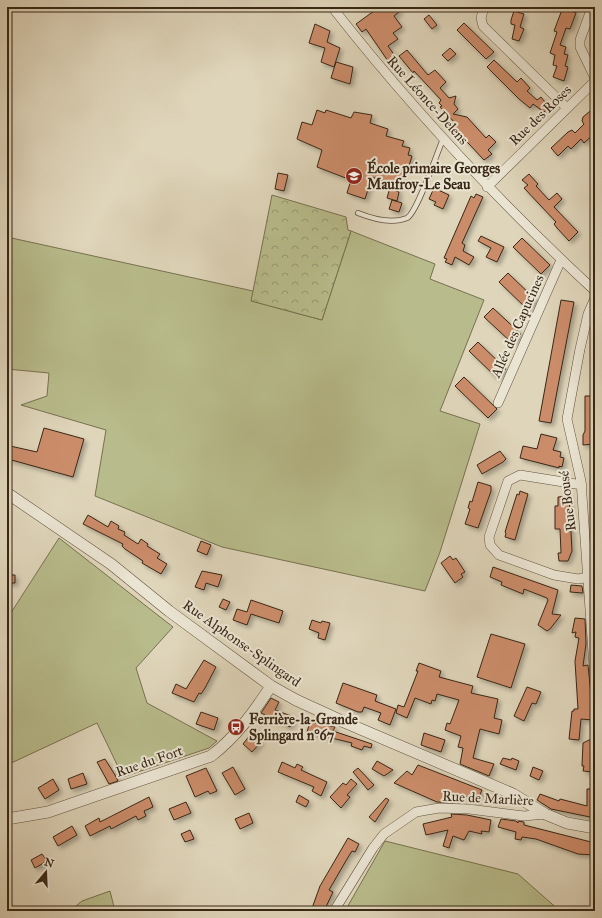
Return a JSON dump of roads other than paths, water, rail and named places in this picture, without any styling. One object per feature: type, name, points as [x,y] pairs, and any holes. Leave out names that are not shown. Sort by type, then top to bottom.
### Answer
[{"type":"street","name":"Rue Léonce-Delens","points":[[332,7],[398,90],[443,139],[561,260],[595,291]]},
{"type":"street","points":[[484,7],[481,18],[483,26],[566,107]]},
{"type":"street","name":"Rue des Roses","points":[[488,186],[595,79],[580,47],[580,40],[592,7]]},
{"type":"street","name":"Allée des Capucines","points":[[498,403],[561,260]]},
{"type":"street","name":"Rue Bousé","points":[[595,298],[588,314],[567,419],[582,485],[595,681]]},
{"type":"street","points":[[582,485],[520,475],[508,481],[489,537],[490,545],[499,555],[554,575],[578,579],[589,577]]},
{"type":"street","name":"Rue Alphonse-Splingard","points":[[7,493],[111,564],[169,611],[271,686],[296,700],[344,722],[514,794],[545,814],[567,823],[595,828]]},
{"type":"street","name":"Rue du Fort","points":[[7,819],[48,812],[211,756],[225,745],[244,724],[271,686]]},
{"type":"street","name":"Rue de Marlière","points":[[334,911],[373,848],[384,834],[416,812],[439,808],[469,808],[524,816],[545,814]]},
{"type":"lane","points":[[358,213],[371,218],[392,221],[408,217],[416,208],[443,139]]},
{"type":"place","name":"École primaire Georges Maufroy-Le Seau","points":[[354,176]]},
{"type":"place","name":"Ferrière-la-Grande Splingard n°67","points":[[236,727]]}]
